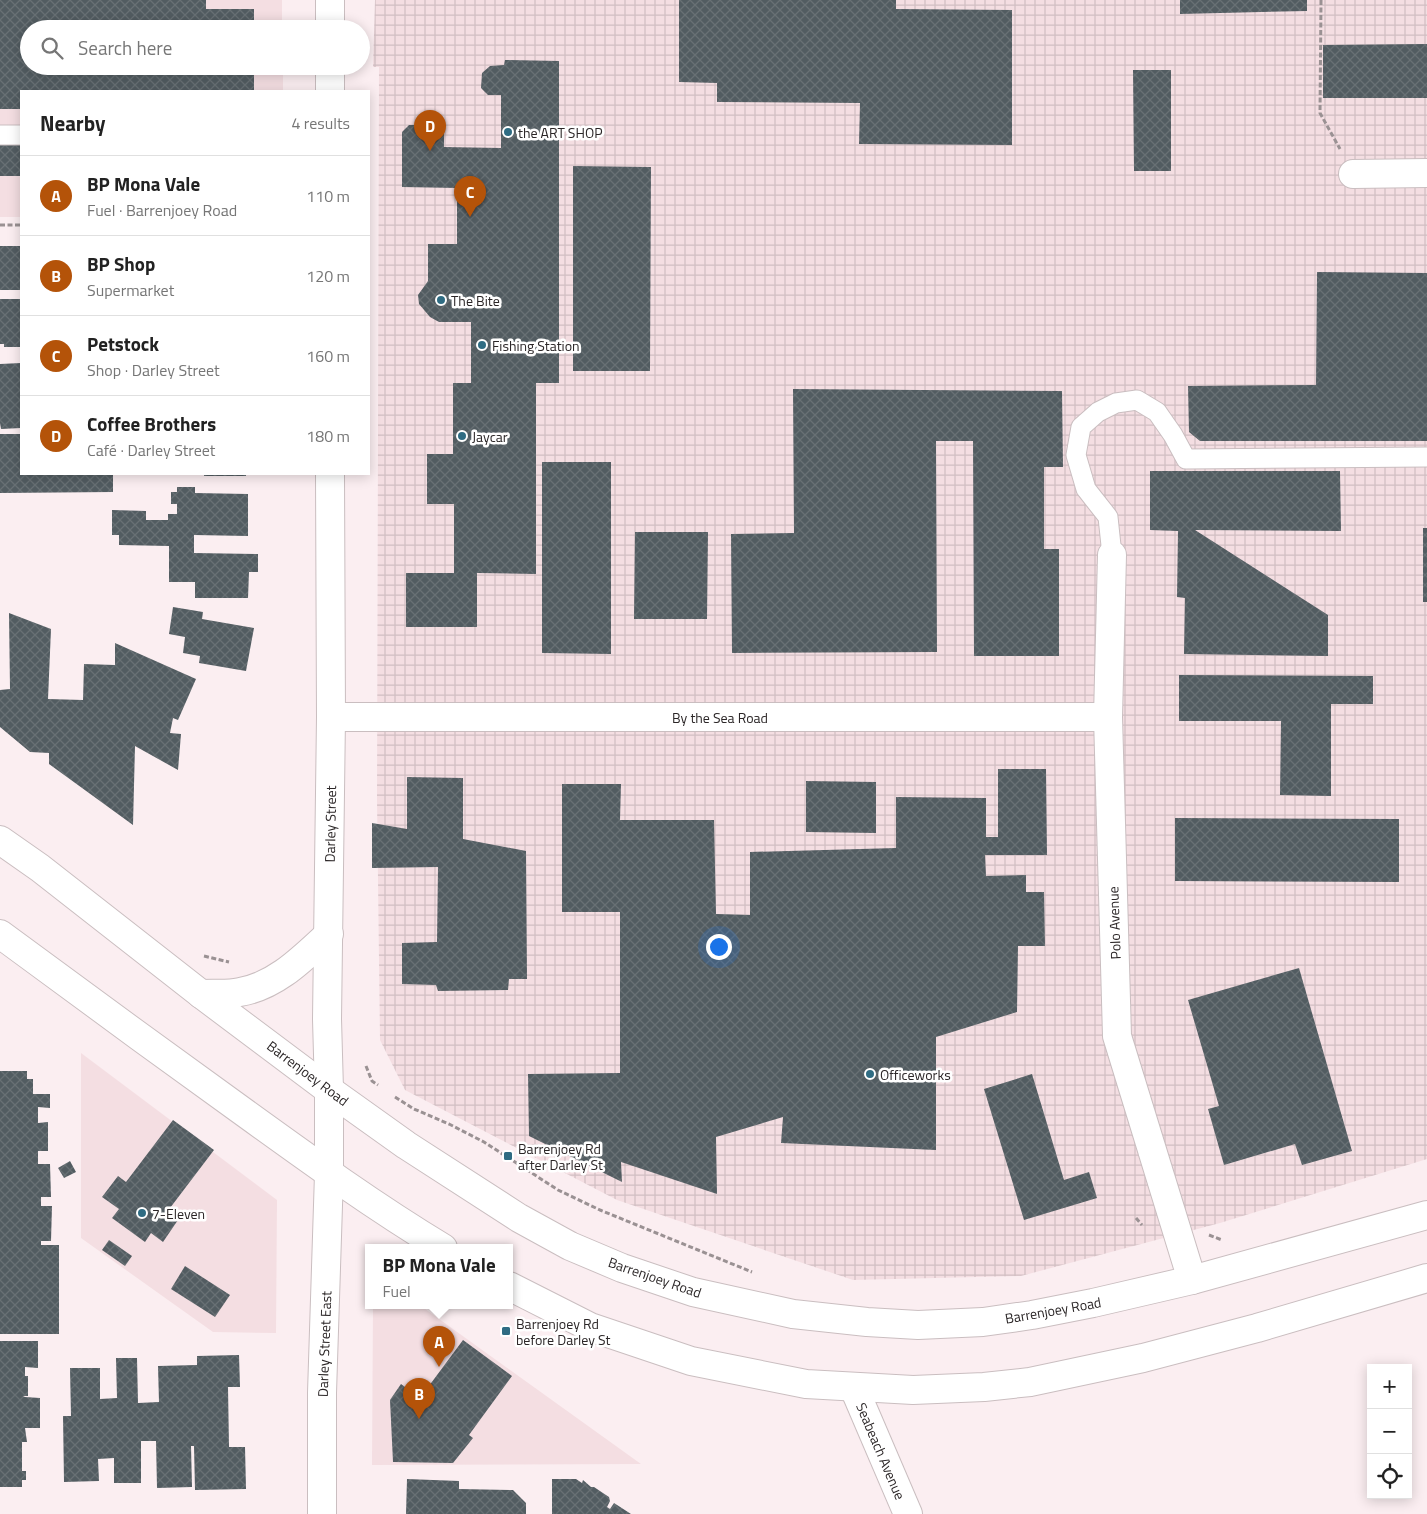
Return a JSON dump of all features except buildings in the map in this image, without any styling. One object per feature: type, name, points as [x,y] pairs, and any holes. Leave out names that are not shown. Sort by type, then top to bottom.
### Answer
[{"type":"main road","points":[[330,0],[330,20]]},
{"type":"main road","points":[[330,75],[330,90]]},
{"type":"main road","points":[[1353,174],[1427,173]]},
{"type":"main road","name":"Darley Street","points":[[329,1174],[327,1019],[331,717],[330,475]]},
{"type":"main road","name":"Polo Avenue","points":[[1112,555],[1108,717],[1117,1036],[1192,1280]]},
{"type":"main road","name":"By the Sea Road","points":[[331,717],[1108,717]]},
{"type":"main road","name":"Barrenjoey Road","points":[[0,840],[40,868],[328,1090],[406,1146],[570,1246],[622,1268],[693,1292],[793,1314],[867,1322],[918,1325],[983,1322],[1093,1304],[1192,1280],[1427,1215]]},
{"type":"main road","points":[[0,934],[140,1038],[329,1174],[436,1244]]},
{"type":"main road","points":[[202,994],[239,993],[262,986],[298,963],[329,934]]},
{"type":"main road","name":"Darley Street East","points":[[322,1514],[322,1393],[329,1174]]},
{"type":"main road","points":[[513,1288],[590,1327],[692,1361],[806,1384],[913,1390],[984,1387],[1030,1382],[1143,1358],[1257,1328],[1427,1278]]},
{"type":"main road","name":"Seabeach Avenue","points":[[854,1388],[908,1514]]},
{"type":"lane","points":[[0,135],[20,135]]},
{"type":"lane","points":[[1112,555],[1108,517],[1086,490],[1076,455],[1081,427],[1098,412],[1116,403],[1137,400],[1157,412],[1173,435],[1186,459],[1427,456]]},
{"type":"path","points":[[1320,0],[1320,113],[1353,174]]},
{"type":"path","points":[[0,225],[20,225]]},
{"type":"path","points":[[366,1066],[372,1081],[380,1087]]},
{"type":"path","points":[[388,1093],[414,1109],[484,1142],[558,1190],[600,1210],[755,1274]]},
{"type":"path","points":[[1136,1218],[1144,1228]]},
{"type":"shaded area","points":[[0,0],[282,0],[282,20],[20,20],[20,75],[283,75],[283,90],[20,90],[20,217],[0,217]]},
{"type":"shaded area","points":[[375,0],[1427,0],[1427,1159],[1220,1223],[1021,1276],[853,1280],[617,1200],[405,1090],[380,1040],[377,799],[379,67],[373,67]]},
{"type":"shaded area","name":"7-Eleven","points":[[81,1053],[277,1200],[276,1333],[213,1332],[81,1238]]},
{"type":"shaded area","points":[[373,1309],[425,1309],[641,1464],[372,1465]]},
{"type":"place","name":"the ART SHOP","points":[[508,132]]},
{"type":"place","name":"Coffee Brothers","points":[[430,151]]},
{"type":"place","name":"Petstock","points":[[470,217]]},
{"type":"place","name":"The Bite","points":[[441,300]]},
{"type":"place","name":"Fishing Station","points":[[482,345]]},
{"type":"place","name":"Jaycar","points":[[462,436]]},
{"type":"place","name":"Officeworks","points":[[870,1074]]},
{"type":"place","name":"Barrenjoey Rd after Darley St","points":[[508,1156]]},
{"type":"place","name":"7-Eleven","points":[[142,1213]]},
{"type":"place","name":"Barrenjoey Rd before Darley St","points":[[506,1331]]},
{"type":"place","name":"BP Mona Vale","points":[[439,1367]]},
{"type":"place","name":"BP Shop","points":[[419,1419]]}]
